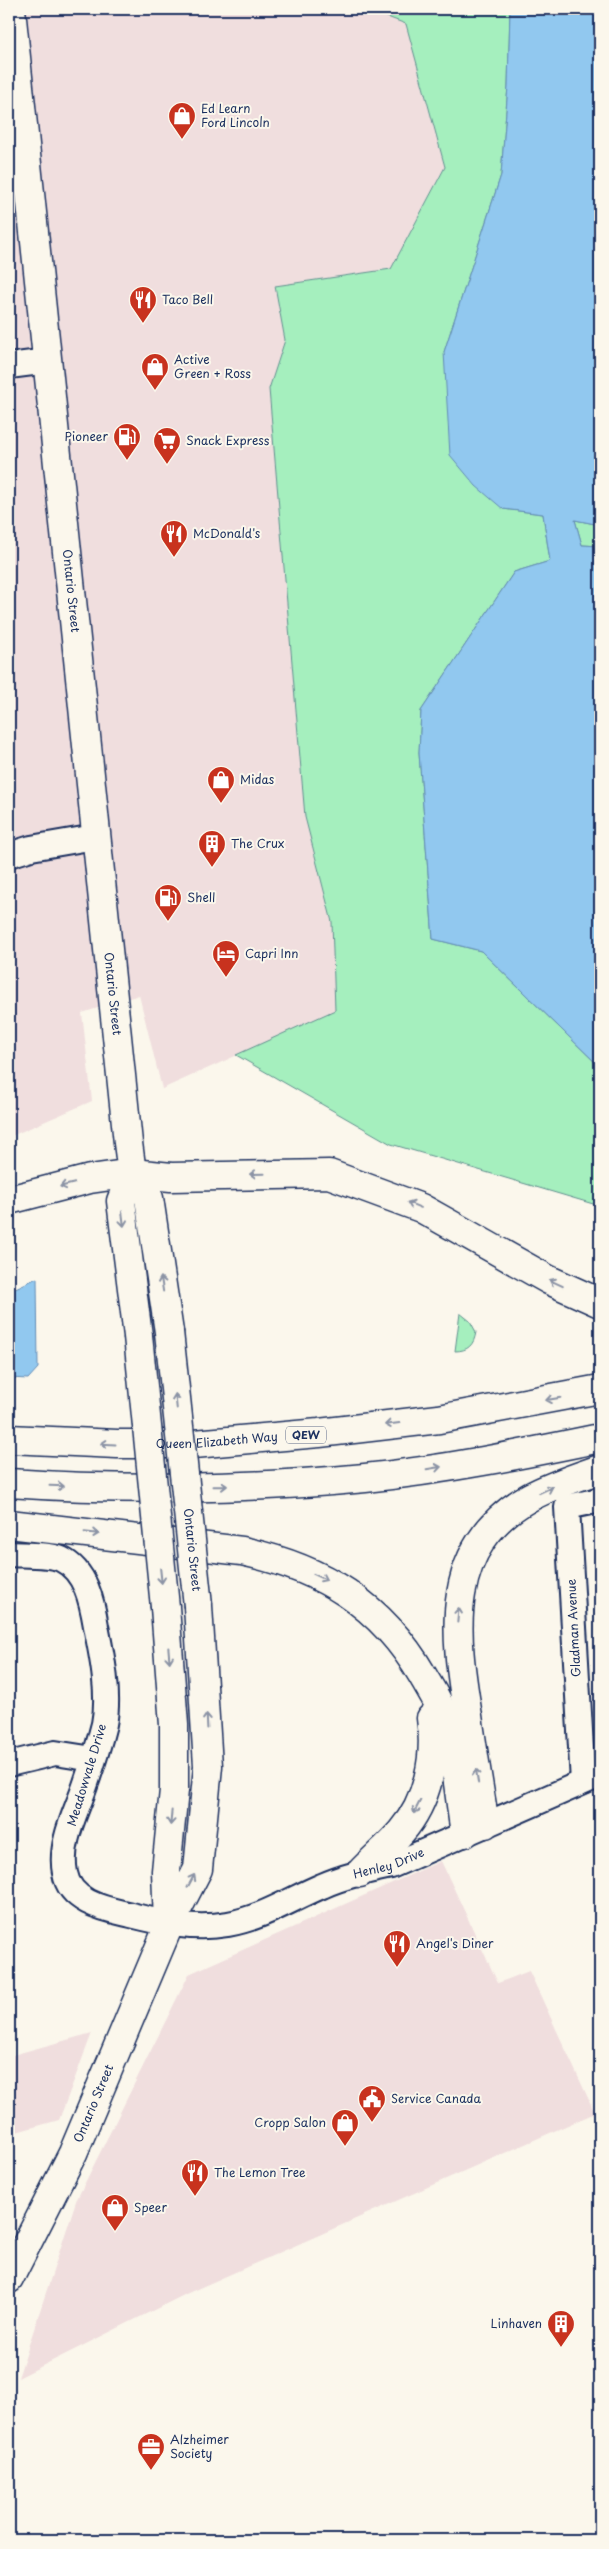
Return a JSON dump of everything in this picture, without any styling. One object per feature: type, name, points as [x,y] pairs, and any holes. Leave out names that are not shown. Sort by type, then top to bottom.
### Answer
[{"type":"main road","name":"Ontario Street","points":[[10,2272],[73,2153],[168,1924],[198,1869],[208,1766],[198,1606],[169,1332],[149,1198],[132,1173],[95,837],[12,9]]},
{"type":"main road","name":"Ontario Street","points":[[132,1173],[121,1200],[138,1336],[174,1725],[174,1790],[166,1871],[168,1924]]},
{"type":"main road","points":[[9,1200],[90,1179],[132,1173],[171,1177],[330,1174],[421,1208],[549,1280],[600,1304]]},
{"type":"main road","name":"Queen Elizabeth Way","points":[[9,1439],[116,1444],[194,1444],[319,1433],[439,1419],[600,1389]]},
{"type":"main road","points":[[9,1483],[56,1486],[222,1486],[365,1478],[524,1454],[600,1438]]},
{"type":"main road","points":[[475,1829],[457,1629],[460,1596],[470,1562],[485,1536],[509,1512],[529,1498],[552,1487],[600,1469]]},
{"type":"main road","points":[[9,1524],[209,1545],[275,1558],[333,1583],[366,1606],[392,1632],[413,1659],[438,1702],[475,1829]]},
{"type":"main road","points":[[360,1873],[402,1831],[415,1811],[427,1784],[433,1754],[432,1721],[427,1695],[413,1659]]},
{"type":"street","points":[[9,366],[48,361]]},
{"type":"street","points":[[9,854],[95,837]]},
{"type":"street","name":"Gladman Avenue","points":[[592,1778],[567,1507],[600,1500]]},
{"type":"street","name":"Meadowvale Drive","points":[[9,1554],[60,1558],[80,1572],[89,1596],[101,1652],[105,1698],[104,1723],[64,1848],[65,1874],[72,1888],[86,1901],[108,1909],[168,1924]]},
{"type":"street","points":[[9,1764],[55,1753],[93,1759]]},
{"type":"street","name":"Henley Drive","points":[[168,1924],[192,1926],[228,1924],[277,1908],[323,1885],[360,1873],[391,1866],[592,1778]]},
{"type":"shaded area","points":[[9,9],[367,9],[406,24],[445,167],[391,269],[275,286],[285,340],[269,389],[305,817],[332,922],[335,1011],[162,1089],[139,995],[82,1013],[92,1101],[9,1137]]},
{"type":"shaded area","points":[[441,1861],[498,1983],[529,1971],[595,2113],[188,2293],[18,2378],[76,2201],[189,1974]]},
{"type":"shaded area","points":[[92,2033],[59,2120],[9,2134],[9,2056]]},
{"type":"green space","points":[[366,9],[510,9],[508,86],[501,175],[444,352],[503,509],[543,514],[550,561],[514,572],[421,711],[419,753],[433,939],[481,951],[600,1067],[600,1206],[391,1144],[236,1055],[335,1010],[332,922],[305,817],[269,389],[285,340],[275,286],[391,269],[445,167],[406,24]]},
{"type":"green space","points":[[575,520],[600,525],[600,546],[582,545]]},
{"type":"green space","points":[[460,1313],[470,1321],[476,1332],[470,1346],[463,1350],[455,1351]]},
{"type":"water","points":[[510,9],[600,9],[600,525],[575,520],[582,545],[600,546],[600,1067],[481,951],[433,939],[419,753],[421,711],[514,572],[550,561],[543,514],[503,509],[476,486],[450,455],[444,352],[501,175],[508,86]]},
{"type":"water","points":[[37,1278],[38,1368],[28,1379],[9,1378],[9,1291]]},
{"type":"place","name":"Ed Learn Ford Lincoln","points":[[182,140]]},
{"type":"place","name":"Taco Bell","points":[[143,324]]},
{"type":"place","name":"Active Green + Ross","points":[[155,391]]},
{"type":"place","name":"Pioneer","points":[[127,461]]},
{"type":"place","name":"Snack Express","points":[[167,465]]},
{"type":"place","name":"McDonald's","points":[[174,558]]},
{"type":"place","name":"Midas","points":[[221,804]]},
{"type":"place","name":"The Crux","points":[[212,868]]},
{"type":"place","name":"Shell","points":[[168,922]]},
{"type":"place","name":"Capri Inn","points":[[226,978]]},
{"type":"place","name":"Angel's Diner","points":[[397,1968]]},
{"type":"place","name":"Service Canada","points":[[372,2123]]},
{"type":"place","name":"Cropp Salon","points":[[345,2147]]},
{"type":"place","name":"The Lemon Tree","points":[[195,2197]]},
{"type":"place","name":"Speer","points":[[115,2232]]},
{"type":"place","name":"Linhaven","points":[[561,2348]]},
{"type":"place","name":"Alzheimer Society","points":[[151,2471]]}]
